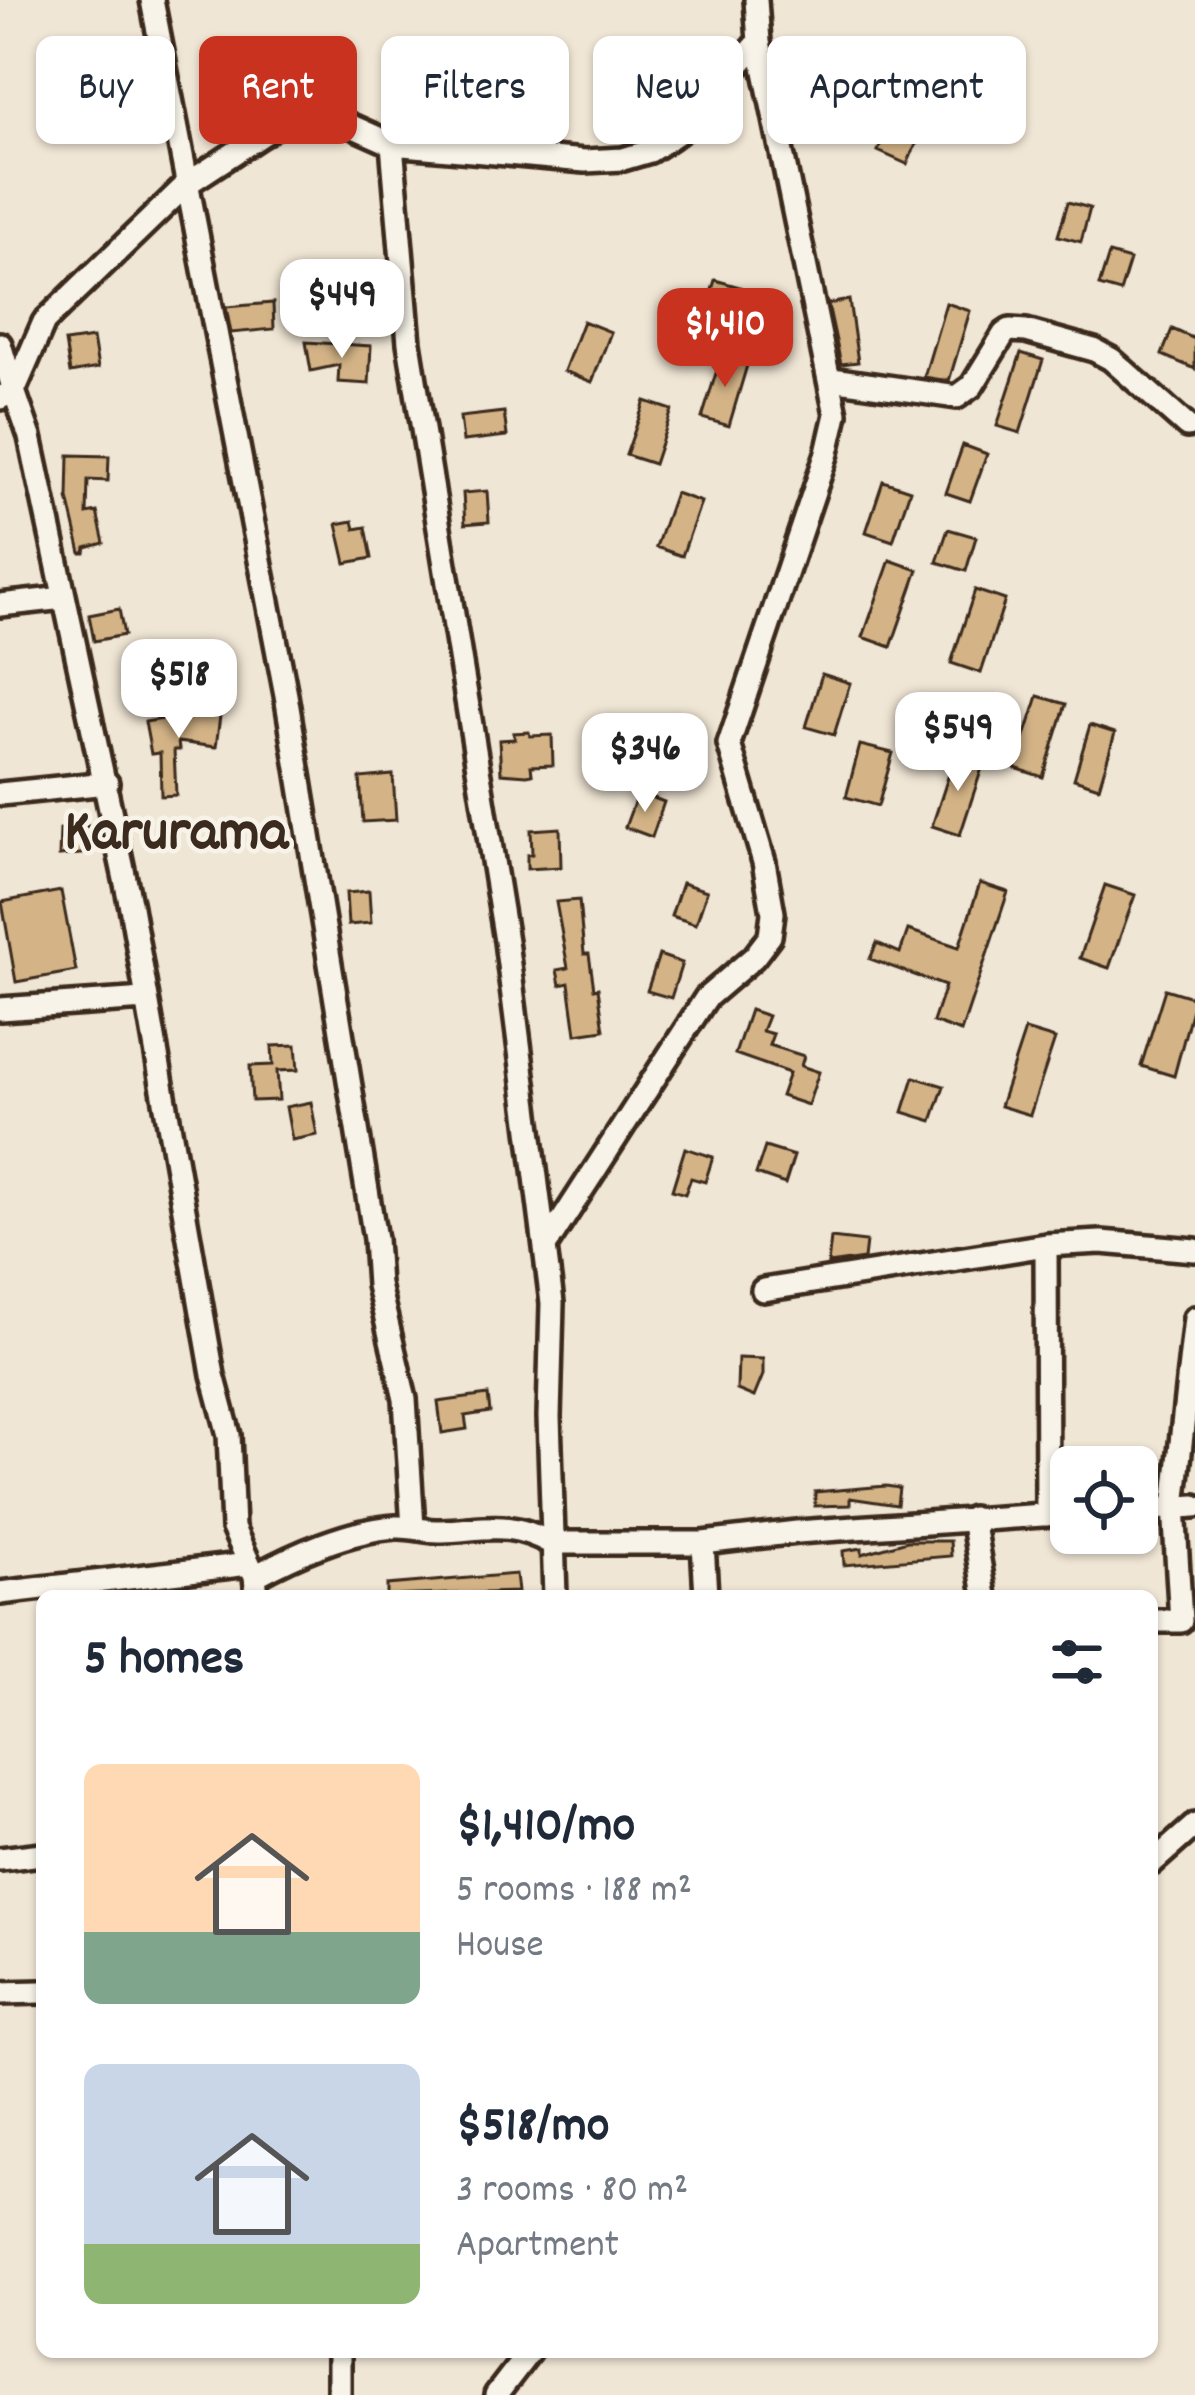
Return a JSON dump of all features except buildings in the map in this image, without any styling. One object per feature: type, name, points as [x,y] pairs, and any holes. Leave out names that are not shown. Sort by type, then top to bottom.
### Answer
[{"type":"street","points":[[152,0],[286,695],[375,1239],[378,1285],[405,1399],[413,1528]]},
{"type":"street","points":[[544,1247],[706,998],[754,957],[770,936],[773,913],[764,862],[728,744],[836,414],[760,42],[757,0]]},
{"type":"street","points":[[555,1590],[552,1303],[506,941],[410,343],[392,144],[585,161],[623,159],[650,151],[679,132],[760,42]]},
{"type":"street","points":[[7,394],[44,322],[187,184],[278,125],[300,118],[338,120],[381,139]]},
{"type":"street","points":[[832,379],[957,398],[972,386],[998,340],[1018,330],[1112,359],[1187,426]]},
{"type":"street","points":[[0,344],[7,394],[30,437],[107,783],[213,1375],[229,1435],[233,1528],[254,1579]]},
{"type":"street","points":[[0,605],[64,598]]},
{"type":"street","points":[[0,794],[107,783]]},
{"type":"street","points":[[0,1009],[146,999]]},
{"type":"street","points":[[763,1290],[1046,1245],[1101,1241],[1195,1250]]},
{"type":"street","points":[[1046,1245],[1047,1514]]},
{"type":"street","points":[[1158,1622],[1188,1620],[1184,1506],[1195,1318]]},
{"type":"street","points":[[54,1590],[254,1579],[340,1540],[398,1526],[440,1532],[508,1526],[551,1543],[703,1543],[1050,1514]]},
{"type":"street","points":[[972,1518],[984,1590]]},
{"type":"street","points":[[703,1543],[706,1590]]},
{"type":"street","points":[[0,1593],[36,1591]]},
{"type":"street","points":[[1158,1858],[1195,1825]]},
{"type":"street","points":[[0,1859],[36,1855]]},
{"type":"street","points":[[0,1994],[36,1992]]},
{"type":"street","points":[[339,2358],[339,2395]]},
{"type":"street","points":[[496,2395],[524,2358]]},
{"type":"district","name":"Karurama","points":[[176,836]]}]
